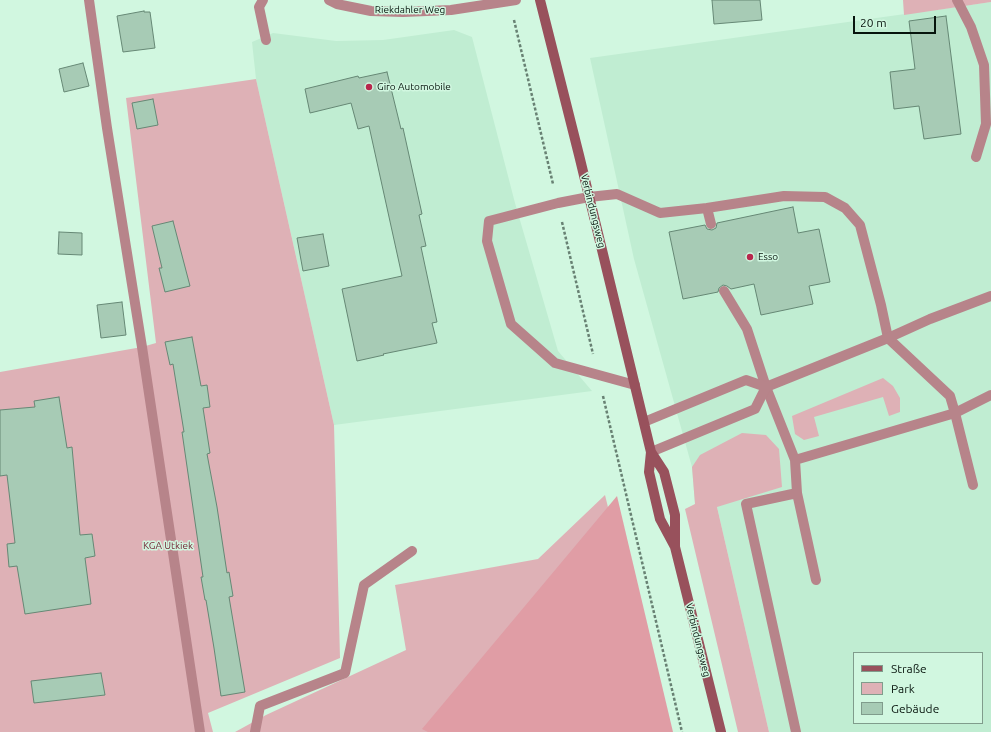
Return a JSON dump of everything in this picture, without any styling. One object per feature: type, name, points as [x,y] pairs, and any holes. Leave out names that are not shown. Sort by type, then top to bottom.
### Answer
[{"type":"main road","name":"Verbindungsweg","points":[[540,0],[651,452],[649,472],[660,519],[675,547],[721,732]]},
{"type":"main road","name":"Verbindungsweg","points":[[651,452],[664,472],[676,515],[675,547]]},
{"type":"street","points":[[88,0],[200,732]]},
{"type":"street","points":[[263,0],[259,7],[266,40]]},
{"type":"street","name":"Riekdahler Weg","points":[[329,0],[337,4],[370,11],[403,12],[452,10],[516,0]]},
{"type":"street","points":[[957,0],[971,27],[984,65],[986,124],[976,157]]},
{"type":"street","points":[[635,385],[555,363],[511,324],[488,241],[489,222],[558,203],[589,197],[617,194],[660,213],[707,208],[784,196],[825,197],[845,208],[860,225],[888,338],[950,396],[973,485]]},
{"type":"street","points":[[707,208],[711,224]]},
{"type":"street","points":[[724,290],[747,329],[766,387],[795,460],[797,493],[816,580]]},
{"type":"street","points":[[644,422],[746,380],[766,387],[888,338],[930,319],[991,296]]},
{"type":"street","points":[[651,452],[755,409],[766,387]]},
{"type":"street","points":[[795,460],[955,413],[991,395]]},
{"type":"street","points":[[796,732],[746,504],[797,493]]},
{"type":"street","points":[[255,732],[260,706],[345,673],[364,585],[412,551]]},
{"type":"shaded area","points":[[991,2],[991,732],[769,732],[717,507],[695,504],[692,467],[634,259],[590,58]]},
{"type":"shaded area","points":[[454,30],[472,37],[515,203],[558,351],[592,391],[334,425],[256,79],[252,42],[273,33],[336,41],[383,40]]},
{"type":"shaded area","points":[[617,496],[673,732],[428,732],[422,729]]},
{"type":"green space","points":[[903,0],[991,0],[991,2],[904,15]]},
{"type":"green space","name":"KGA Utkiek","points":[[256,79],[334,425],[340,658],[208,713],[213,732],[0,732],[0,372],[142,347],[156,343],[126,98]]},
{"type":"green space","points":[[883,378],[893,386],[900,398],[900,412],[889,416],[883,397],[814,417],[819,436],[804,440],[795,434],[792,416]]},
{"type":"green space","points":[[742,433],[766,435],[779,449],[782,487],[717,507],[769,732],[738,732],[685,509],[695,504],[692,467],[700,455]]},
{"type":"green space","points":[[605,495],[663,732],[235,732],[266,715],[406,650],[395,585],[538,559]]},
{"type":"building","points":[[712,0],[760,0],[762,20],[714,24]]},
{"type":"building","points":[[144,11],[150,12],[155,48],[123,52],[117,16]]},
{"type":"building","points":[[946,16],[961,134],[924,139],[919,106],[894,109],[890,72],[915,69],[909,21]]},
{"type":"building","points":[[83,63],[89,86],[64,92],[59,69]]},
{"type":"building","points":[[387,72],[401,129],[403,128],[422,214],[419,215],[426,246],[421,247],[437,322],[432,323],[437,343],[357,361],[342,289],[402,276],[369,126],[358,129],[351,103],[310,113],[305,89],[358,76],[359,78]]},
{"type":"building","points":[[153,99],[158,125],[137,129],[132,103]]},
{"type":"building","name":"Esso","points":[[793,207],[798,233],[819,229],[830,282],[809,286],[813,304],[761,315],[754,284],[731,289],[723,285],[719,288],[718,292],[683,299],[669,232],[705,225],[707,229],[712,230],[716,228],[717,223]]},
{"type":"building","points":[[173,221],[190,286],[165,292],[159,268],[162,268],[152,226]]},
{"type":"building","points":[[59,232],[82,233],[82,255],[58,254]]},
{"type":"building","points":[[323,234],[329,266],[303,271],[297,238]]},
{"type":"building","points":[[122,302],[126,335],[101,338],[97,305]]},
{"type":"building","points":[[192,337],[201,386],[207,385],[210,407],[203,408],[210,453],[207,454],[227,573],[229,572],[233,596],[229,597],[245,692],[221,696],[201,577],[203,577],[182,432],[184,432],[173,364],[170,365],[165,342]]},
{"type":"building","points":[[59,397],[67,448],[72,447],[80,535],[92,534],[95,556],[85,558],[91,604],[25,614],[17,566],[9,567],[7,544],[15,543],[7,475],[0,476],[0,410],[35,407],[34,401]]},
{"type":"building","points":[[101,673],[105,695],[34,703],[31,681]]},
{"type":"place","name":"Giro Automobile","points":[[369,87]]},
{"type":"place","name":"Esso","points":[[750,257]]}]
